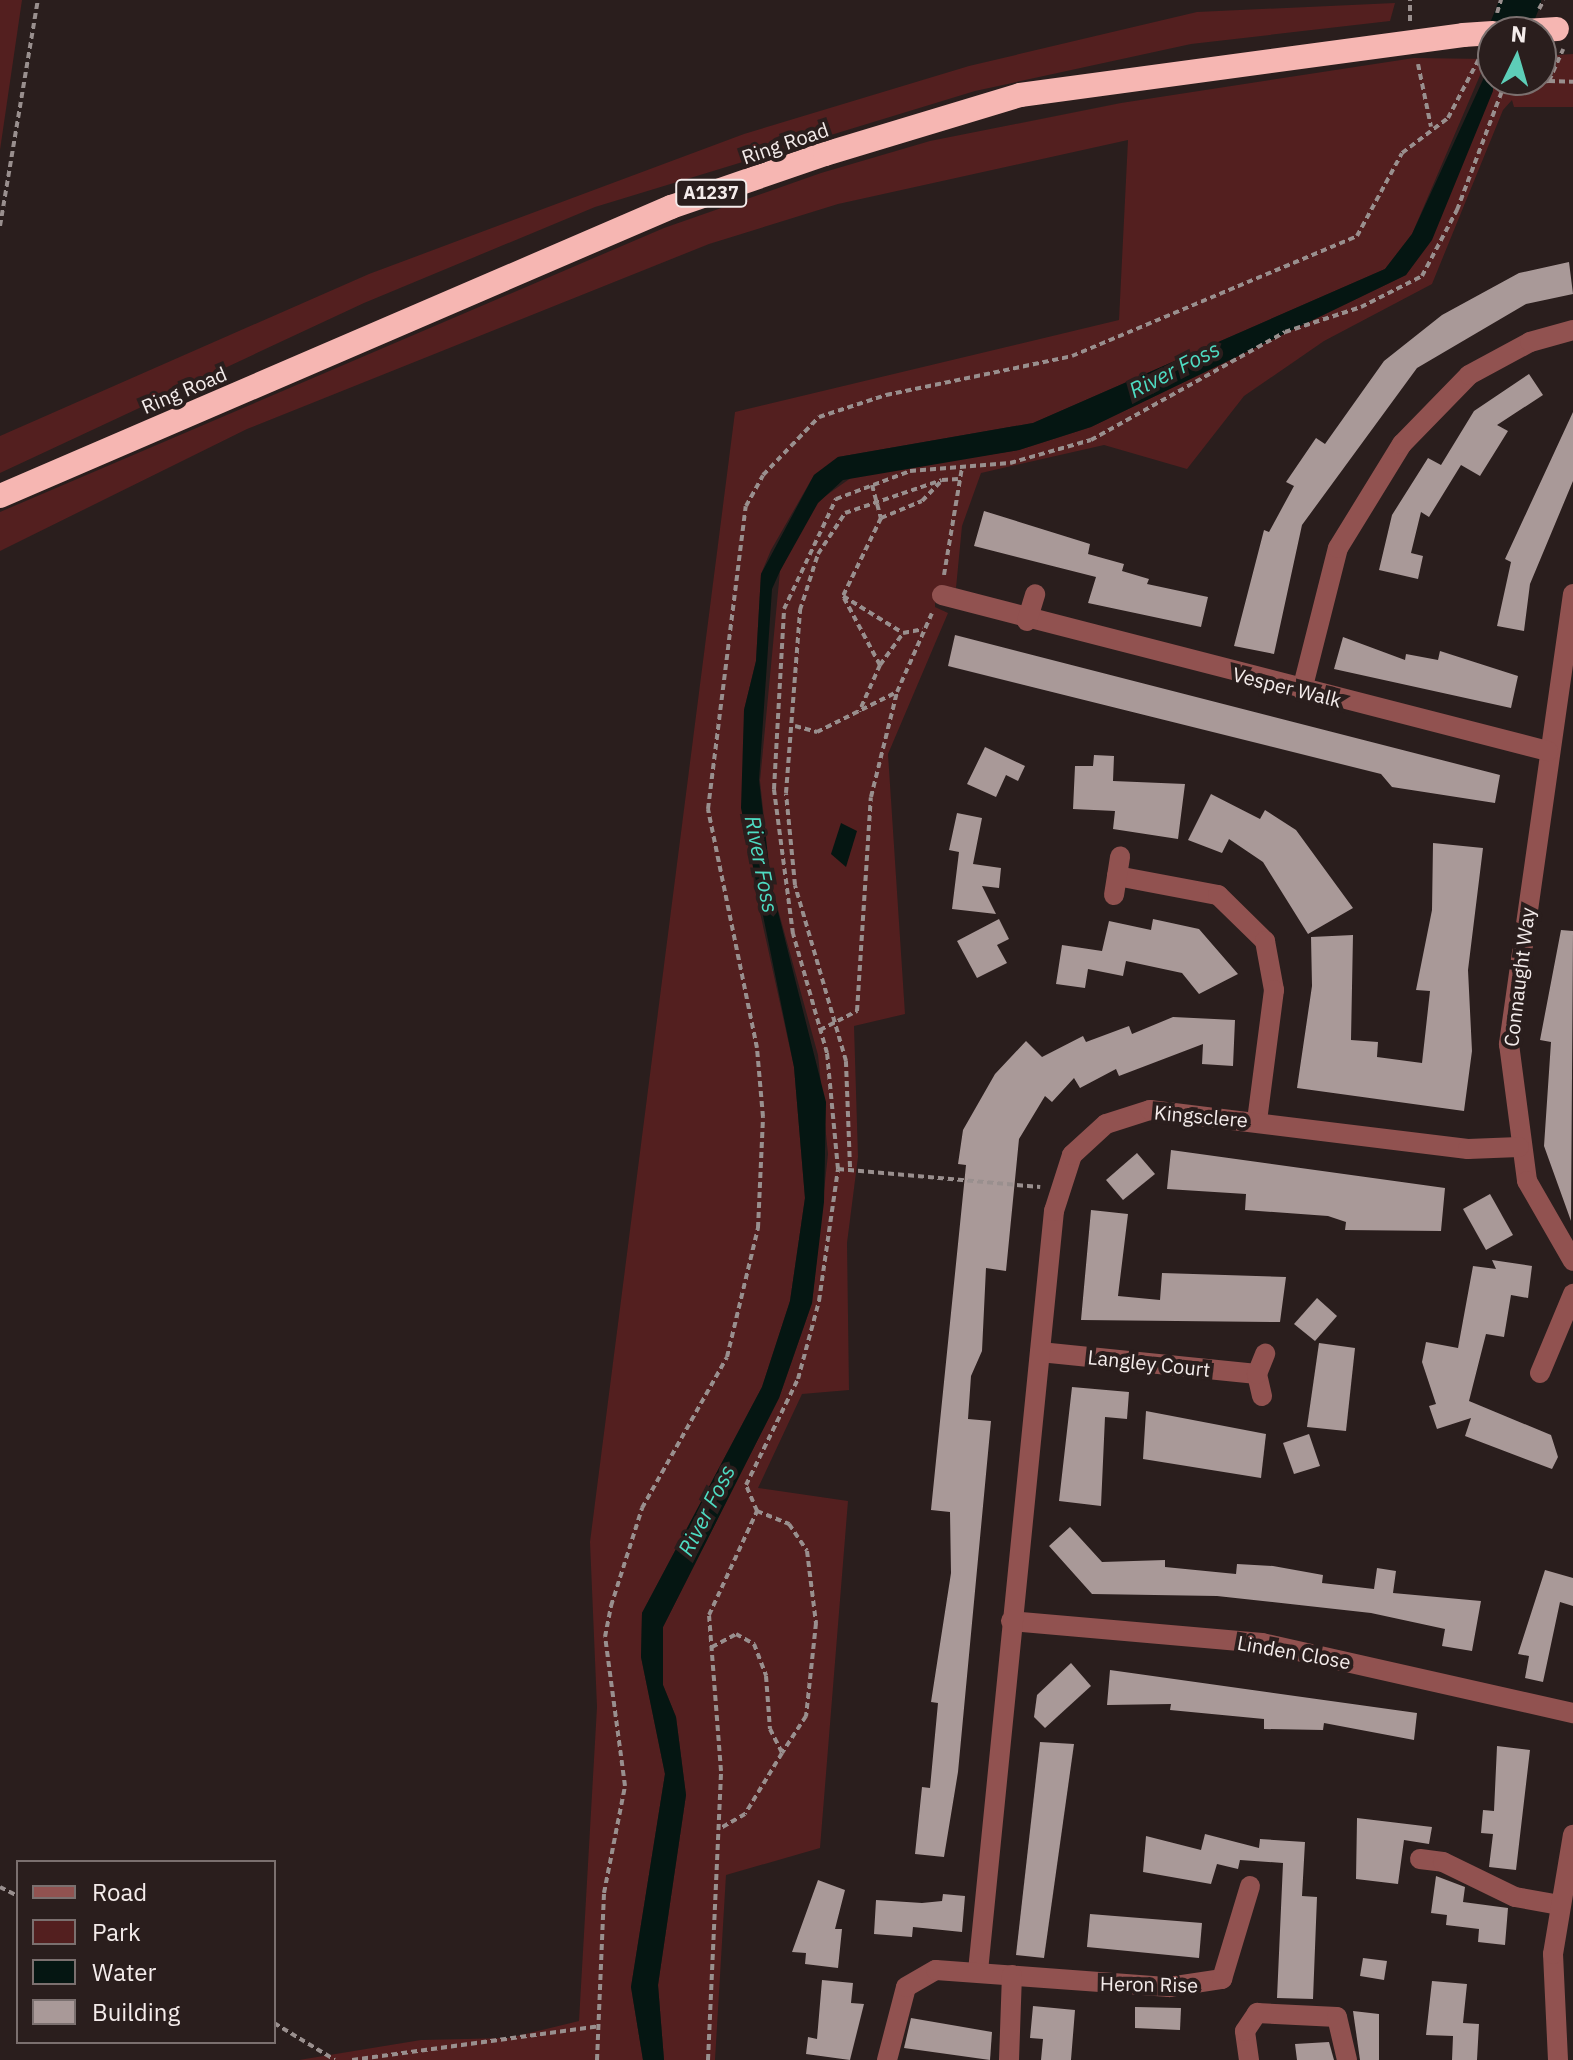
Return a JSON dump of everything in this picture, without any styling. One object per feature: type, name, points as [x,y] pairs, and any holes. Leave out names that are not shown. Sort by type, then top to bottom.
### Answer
[{"type":"highway","name":"Ring Road","points":[[0,496],[671,207],[825,154],[1020,95],[1410,40],[1477,34]]},
{"type":"street","points":[[1302,690],[1338,548],[1402,444],[1469,375],[1530,342],[1573,330]]},
{"type":"street","points":[[1027,621],[1035,594]]},
{"type":"street","name":"Connaught Way","points":[[1573,594],[1548,751],[1509,1044],[1519,1147],[1543,1218],[1573,1261]]},
{"type":"street","name":"Vesper Walk","points":[[942,595],[1027,621],[1548,751]]},
{"type":"street","points":[[1117,876],[1218,895],[1265,941],[1274,990],[1257,1121]]},
{"type":"street","name":"Kingsclere","points":[[1011,1621],[1058,1189],[1087,1138],[1126,1115],[1162,1110],[1468,1149],[1519,1147]]},
{"type":"street","points":[[1538,1378],[1573,1294]]},
{"type":"street","name":"Langley Court","points":[[1040,1352],[1257,1374]]},
{"type":"street","points":[[1262,1396],[1257,1374],[1265,1354]]},
{"type":"street","points":[[978,1971],[1011,1621]]},
{"type":"street","name":"Linden Close","points":[[1011,1621],[1262,1643],[1573,1713]]},
{"type":"street","points":[[1558,2060],[1552,1991],[1560,1905],[1573,1835]]},
{"type":"street","points":[[1420,1859],[1443,1862],[1515,1897],[1560,1905]]},
{"type":"street","name":"Heron Rise","points":[[887,2060],[906,1987],[936,1970],[1204,1987],[1222,1979],[1250,1886]]},
{"type":"street","points":[[1009,2060],[1012,1975]]},
{"type":"street","points":[[1249,2060],[1245,2031],[1257,2013],[1337,2017],[1347,2060]]},
{"type":"path","points":[[0,226],[38,0]]},
{"type":"path","points":[[1557,57],[1567,28]]},
{"type":"path","points":[[1410,40],[1431,127]]},
{"type":"path","points":[[597,2060],[604,1893],[625,1786],[605,1637],[613,1593],[642,1508],[727,1357],[758,1228],[763,1117],[757,1048],[708,809],[735,547],[746,506],[763,475],[819,417],[1072,356],[1357,236],[1402,153],[1431,127],[1448,118],[1470,81]]},
{"type":"path","points":[[719,1829],[745,1814],[806,1716],[816,1623],[807,1551],[789,1524],[757,1511],[746,1485],[798,1379],[819,1301],[838,1169],[820,1030],[793,934],[774,789],[784,609],[836,499],[910,471],[962,467],[1091,440],[1285,332],[1361,307],[1422,276],[1457,210],[1500,96]]},
{"type":"path","points":[[820,1030],[857,1011],[871,797],[897,692],[923,629],[942,595],[962,467]]},
{"type":"path","points":[[850,1167],[850,1092],[835,1022],[795,885],[786,793],[795,726],[800,610],[818,554],[845,513],[876,497],[942,480],[958,479]]},
{"type":"path","points":[[881,518],[922,501],[942,480]]},
{"type":"path","points":[[843,596],[881,518],[872,485]]},
{"type":"path","points":[[843,596],[903,633],[923,629]]},
{"type":"path","points":[[843,596],[880,665]]},
{"type":"path","points":[[859,712],[880,665],[903,633]]},
{"type":"path","points":[[795,726],[817,732],[897,692]]},
{"type":"path","points":[[838,1169],[850,1167],[1058,1189]]},
{"type":"path","points":[[708,2060],[719,1829],[709,1615],[720,1581],[757,1511]]},
{"type":"path","points":[[712,1647],[736,1634],[754,1644],[766,1676],[770,1729],[782,1753]]},
{"type":"path","points":[[276,2024],[335,2060]]},
{"type":"path","points":[[352,2060],[599,2026]]},
{"type":"green space","points":[[0,0],[22,0],[0,150]]},
{"type":"green space","points":[[1395,3],[1390,21],[1191,44],[975,91],[595,207],[364,303],[0,473],[0,436],[369,274],[744,134],[969,66],[1197,12]]},
{"type":"green space","points":[[1573,54],[1573,107],[1514,107],[1512,100],[1503,110],[1432,284],[1324,341],[1244,396],[1187,469],[1104,445],[981,473],[962,526],[956,588],[942,585],[935,595],[935,607],[948,613],[888,754],[905,1014],[854,1026],[858,1157],[847,1243],[849,1390],[802,1394],[758,1488],[848,1501],[820,1848],[726,1875],[715,2060],[664,2060],[658,1985],[686,1795],[676,1717],[663,1685],[663,1627],[779,1398],[812,1303],[828,1154],[818,1055],[771,884],[760,781],[780,571],[814,504],[855,475],[1019,450],[1091,427],[1406,275],[1490,96],[1557,96],[1557,55]]},
{"type":"green space","points":[[1414,58],[1477,59],[1477,82],[1412,234],[1385,269],[1033,423],[838,457],[814,475],[771,550],[761,574],[756,661],[744,710],[754,885],[794,1067],[805,1198],[790,1301],[762,1387],[642,1613],[641,1657],[665,1774],[631,1987],[643,2060],[299,2060],[421,2040],[509,2038],[579,2021],[597,1707],[590,1542],[735,412],[1119,320],[1128,140],[838,204],[709,244],[247,429],[0,551],[0,512],[664,228],[821,173],[930,141],[1121,103]]},
{"type":"water","points":[[1477,93],[1477,96],[1491,96],[1432,240],[1406,275],[1091,427],[1019,450],[843,480],[818,503],[772,589],[759,780],[771,884],[826,1102],[824,1202],[812,1303],[779,1398],[663,1627],[663,1685],[676,1717],[686,1795],[658,1985],[664,2060],[643,2060],[631,1987],[665,1774],[641,1657],[642,1613],[762,1387],[790,1301],[805,1198],[794,1067],[741,808],[744,710],[756,661],[761,574],[814,475],[838,457],[1033,423],[1385,269],[1412,234]]},
{"type":"water","points":[[841,823],[857,831],[846,867],[831,854]]},
{"type":"building","points":[[1569,262],[1573,294],[1526,304],[1417,368],[1302,525],[1274,654],[1234,646],[1264,530],[1269,532],[1294,486],[1286,482],[1316,438],[1325,444],[1384,361],[1442,315],[1519,273]]},
{"type":"building","points":[[1529,374],[1543,395],[1497,425],[1508,431],[1480,476],[1461,465],[1429,517],[1421,512],[1411,553],[1423,556],[1418,579],[1379,570],[1392,515],[1428,458],[1441,465],[1474,411]]},
{"type":"building","points":[[1573,412],[1573,481],[1530,584],[1524,631],[1497,626],[1511,562],[1505,559]]},
{"type":"building","points":[[984,511],[1090,544],[1088,554],[1124,564],[1122,571],[1149,579],[1147,584],[1208,597],[1201,627],[1088,603],[1096,577],[974,546]]},
{"type":"building","points":[[955,635],[1500,775],[1495,803],[1392,787],[1381,774],[948,666]]},
{"type":"building","points":[[1343,637],[1405,660],[1406,654],[1438,660],[1440,651],[1518,676],[1511,708],[1334,669]]},
{"type":"building","points":[[985,747],[1025,766],[1018,781],[1006,775],[996,797],[967,784]]},
{"type":"building","points":[[1094,755],[1114,756],[1113,781],[1185,784],[1178,839],[1113,829],[1115,811],[1073,809],[1075,766],[1093,766]]},
{"type":"building","points":[[1211,794],[1260,819],[1265,810],[1296,830],[1353,908],[1308,934],[1263,862],[1229,839],[1222,853],[1188,840]]},
{"type":"building","points":[[957,813],[982,818],[973,864],[1001,868],[999,888],[982,886],[996,914],[952,909],[959,852],[949,850]]},
{"type":"building","points":[[1433,843],[1483,848],[1468,970],[1472,1051],[1464,1111],[1297,1088],[1312,986],[1311,937],[1353,935],[1351,1040],[1378,1042],[1377,1057],[1422,1063],[1430,991],[1416,990],[1432,910]]},
{"type":"building","points":[[999,919],[1009,939],[997,945],[1007,963],[977,978],[957,941]]},
{"type":"building","points":[[1153,919],[1199,929],[1238,974],[1199,994],[1182,973],[1126,961],[1123,976],[1088,969],[1085,988],[1056,984],[1062,945],[1102,951],[1109,921],[1151,930]]},
{"type":"building","points":[[1561,930],[1573,931],[1571,1221],[1544,1146],[1551,1042],[1540,1040]]},
{"type":"building","points":[[1173,1017],[1235,1020],[1233,1066],[1202,1064],[1203,1044],[1119,1076],[1116,1069],[1080,1088],[1074,1078],[1052,1102],[1045,1096],[1019,1139],[1006,1271],[986,1268],[982,1351],[971,1376],[968,1419],[991,1421],[958,1772],[944,1857],[915,1854],[922,1787],[930,1788],[938,1703],[931,1702],[951,1573],[950,1512],[931,1510],[966,1165],[958,1164],[963,1130],[995,1074],[1026,1041],[1042,1057],[1083,1036],[1086,1042],[1129,1026],[1132,1034]]},
{"type":"building","points":[[1171,1150],[1445,1188],[1441,1231],[1345,1230],[1346,1222],[1328,1216],[1245,1210],[1246,1194],[1167,1189]]},
{"type":"building","points":[[1137,1153],[1155,1174],[1123,1200],[1106,1180]]},
{"type":"building","points":[[1490,1194],[1513,1235],[1486,1250],[1463,1209]]},
{"type":"building","points":[[1091,1210],[1128,1214],[1118,1296],[1160,1300],[1162,1273],[1286,1277],[1280,1322],[1081,1320]]},
{"type":"building","points":[[1492,1260],[1532,1266],[1528,1298],[1511,1295],[1504,1337],[1486,1334],[1469,1401],[1551,1435],[1558,1457],[1552,1469],[1465,1436],[1471,1418],[1437,1429],[1429,1406],[1436,1404],[1422,1362],[1426,1342],[1458,1348],[1473,1266],[1496,1269]]},
{"type":"building","points":[[1317,1298],[1337,1316],[1315,1341],[1294,1324]]},
{"type":"building","points":[[1319,1343],[1355,1348],[1346,1431],[1307,1427]]},
{"type":"building","points":[[1072,1387],[1129,1392],[1127,1419],[1105,1417],[1101,1506],[1059,1501]]},
{"type":"building","points":[[1146,1411],[1266,1434],[1261,1478],[1143,1459]]},
{"type":"building","points":[[1309,1434],[1320,1466],[1294,1474],[1283,1443]]},
{"type":"building","points":[[1070,1527],[1102,1562],[1165,1560],[1165,1567],[1236,1574],[1237,1564],[1273,1566],[1323,1575],[1322,1583],[1374,1589],[1377,1568],[1396,1571],[1393,1593],[1481,1601],[1472,1651],[1442,1646],[1445,1629],[1371,1613],[1217,1596],[1092,1594],[1049,1546]]},
{"type":"building","points":[[1545,1570],[1573,1578],[1573,1606],[1560,1602],[1543,1682],[1525,1678],[1529,1656],[1518,1654]]},
{"type":"building","points":[[1071,1663],[1091,1686],[1045,1728],[1034,1717],[1037,1695]]},
{"type":"building","points":[[1110,1670],[1417,1713],[1414,1740],[1324,1723],[1323,1730],[1264,1729],[1264,1719],[1170,1710],[1171,1704],[1107,1705]]},
{"type":"building","points":[[1040,1742],[1074,1744],[1044,1958],[1016,1955]]},
{"type":"building","points":[[1497,1746],[1530,1750],[1516,1870],[1489,1867],[1493,1834],[1481,1833],[1483,1810],[1494,1811]]},
{"type":"building","points":[[1357,1818],[1432,1827],[1429,1844],[1404,1840],[1398,1884],[1356,1879]]},
{"type":"building","points":[[1205,1834],[1259,1848],[1260,1839],[1305,1842],[1302,1896],[1317,1897],[1313,1999],[1277,1998],[1283,1863],[1240,1860],[1238,1869],[1217,1864],[1211,1884],[1143,1872],[1146,1836],[1201,1850]]},
{"type":"building","points":[[1436,1876],[1465,1887],[1463,1902],[1508,1908],[1505,1945],[1478,1942],[1479,1929],[1446,1925],[1447,1915],[1431,1913]]},
{"type":"building","points":[[818,1880],[845,1890],[835,1929],[842,1929],[838,1968],[805,1964],[806,1953],[792,1952]]},
{"type":"building","points":[[943,1894],[965,1896],[962,1932],[913,1927],[912,1937],[874,1934],[876,1900],[922,1903],[942,1901]]},
{"type":"building","points":[[1090,1914],[1202,1923],[1199,1958],[1087,1947]]},
{"type":"building","points":[[1363,1958],[1387,1961],[1384,1980],[1360,1976]]},
{"type":"building","points":[[822,1980],[853,1983],[851,2003],[864,2004],[850,2060],[806,2054],[808,2037],[817,2039]]},
{"type":"building","points":[[1432,1981],[1467,1984],[1463,2023],[1479,2024],[1477,2060],[1452,2060],[1453,2036],[1426,2035]]},
{"type":"building","points":[[1033,2006],[1075,2010],[1071,2060],[1041,2060],[1043,2039],[1030,2038]]},
{"type":"building","points":[[1135,2007],[1181,2008],[1180,2030],[1135,2028]]},
{"type":"building","points":[[1353,2011],[1379,2014],[1379,2060],[1360,2060]]},
{"type":"building","points":[[911,2018],[992,2032],[990,2060],[904,2048]]},
{"type":"building","points":[[1329,2042],[1334,2060],[1297,2060],[1295,2044]]},
{"type":"waterway","name":"River Foss","points":[[1514,16],[1521,0]]}]
